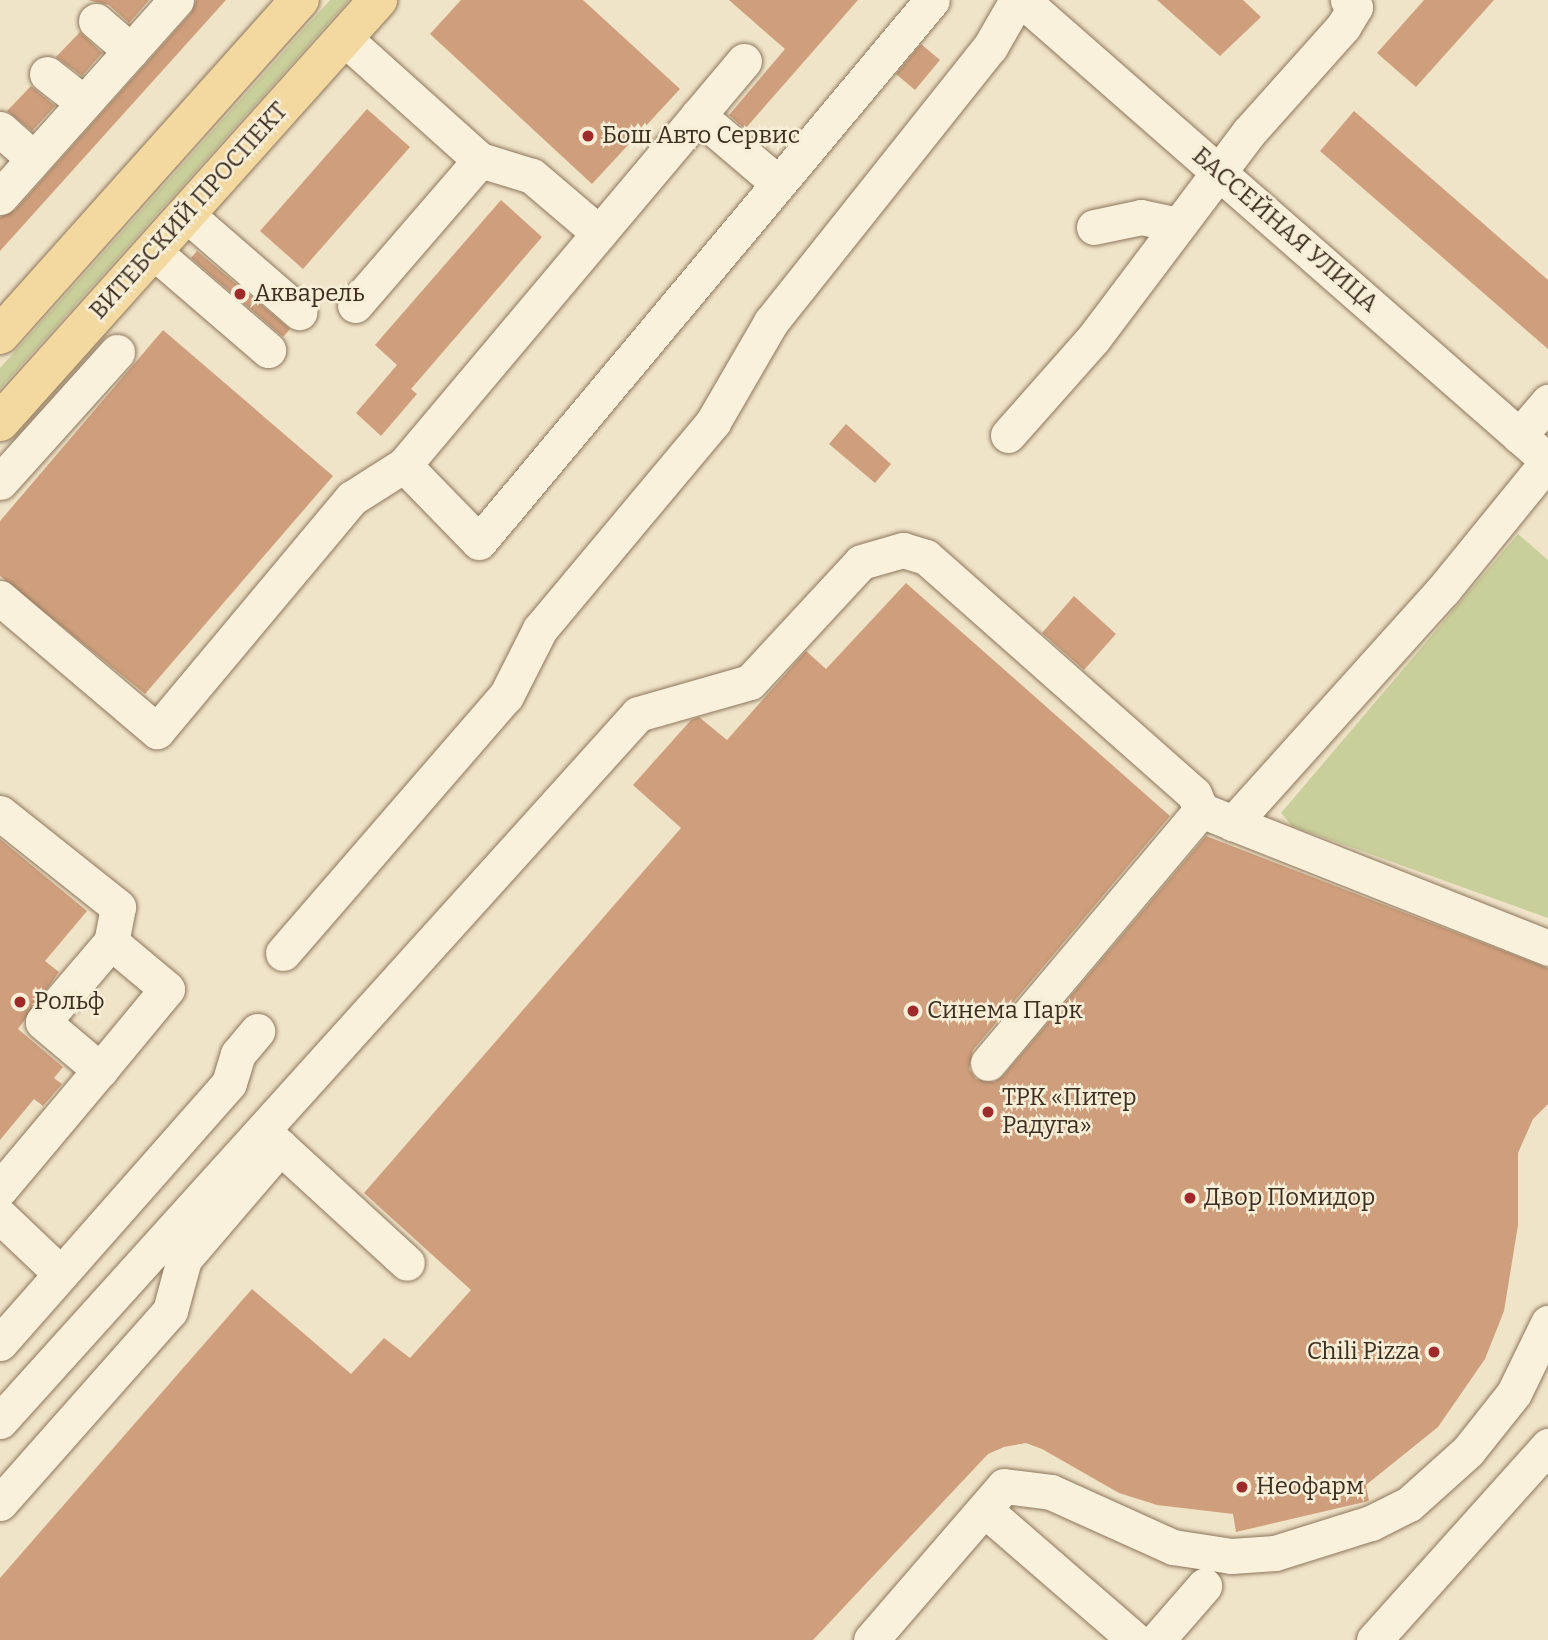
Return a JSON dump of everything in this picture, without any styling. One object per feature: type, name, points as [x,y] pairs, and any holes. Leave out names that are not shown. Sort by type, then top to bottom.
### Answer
[{"type":"main road","points":[[0,335],[300,0]]},
{"type":"main road","name":"ВИТЕБСКИЙ ПРОСПЕКТ","points":[[0,422],[378,0]]},
{"type":"street","points":[[0,197],[176,0]]},
{"type":"street","points":[[404,465],[479,542],[932,0]]},
{"type":"street","points":[[283,953],[506,696],[540,629],[713,422],[771,322],[990,47],[1020,0]]},
{"type":"street","name":"БАССЕЙНАЯ УЛИЦА","points":[[1020,0],[1548,461]]},
{"type":"street","points":[[1008,435],[1093,339],[1175,223],[1355,2]]},
{"type":"street","points":[[96,21],[131,51]]},
{"type":"street","points":[[344,38],[480,160],[532,176],[599,233]]},
{"type":"street","points":[[0,598],[156,731],[352,498],[404,465],[744,61]]},
{"type":"street","points":[[47,74],[84,103]]},
{"type":"street","points":[[698,115],[778,183]]},
{"type":"street","points":[[0,129],[34,159]]},
{"type":"street","points":[[355,305],[480,160]]},
{"type":"street","points":[[186,214],[299,312]]},
{"type":"street","points":[[1094,227],[1141,217],[1175,223]]},
{"type":"street","points":[[153,251],[268,350]]},
{"type":"street","points":[[0,482],[117,352]]},
{"type":"street","points":[[1519,436],[1548,402]]},
{"type":"street","points":[[1233,822],[1443,590],[1548,461]]},
{"type":"street","points":[[0,1420],[270,1138],[638,713],[750,682],[861,562],[881,553],[926,557],[1194,794],[1201,810],[1548,948]]},
{"type":"street","points":[[988,1063],[1201,810]]},
{"type":"street","points":[[0,813],[118,907],[111,942],[43,1022],[100,1070]]},
{"type":"street","points":[[0,1189],[167,989],[111,942]]},
{"type":"street","points":[[0,1343],[229,1083],[239,1054],[257,1031]]},
{"type":"street","points":[[270,1138],[407,1262]]},
{"type":"street","points":[[0,1503],[170,1311],[184,1259],[270,1138]]},
{"type":"street","points":[[0,1216],[60,1273]]},
{"type":"street","points":[[871,1640],[1004,1486],[1029,1486],[1173,1547],[1231,1556],[1275,1553],[1345,1534],[1409,1504],[1468,1451],[1514,1393],[1548,1323]]},
{"type":"street","points":[[1374,1640],[1548,1446]]},
{"type":"street","points":[[985,1510],[1135,1640]]},
{"type":"street","points":[[1157,1640],[1204,1586]]},
{"type":"green space","points":[[330,0],[349,0],[0,389],[0,368]]},
{"type":"green space","points":[[1518,534],[1548,560],[1548,918],[1292,826],[1281,813]]},
{"type":"building","points":[[88,0],[149,0],[129,23],[109,5]]},
{"type":"building","points":[[196,0],[226,0],[0,251],[0,217],[15,210],[191,13]]},
{"type":"building","name":"Бош Авто Сервис","points":[[461,0],[583,0],[680,89],[592,184],[430,34]]},
{"type":"building","points":[[729,0],[858,0],[745,129],[729,115],[785,49]]},
{"type":"building","points":[[1157,0],[1243,0],[1261,17],[1220,56]]},
{"type":"building","points":[[1424,0],[1494,0],[1416,87],[1377,53]]},
{"type":"building","points":[[80,32],[102,53],[82,76],[56,57]]},
{"type":"building","points":[[921,44],[940,60],[915,90],[896,74]]},
{"type":"building","points":[[31,86],[55,106],[32,131],[7,111]]},
{"type":"building","points":[[367,109],[410,147],[303,269],[260,231]]},
{"type":"building","points":[[1354,111],[1548,280],[1548,349],[1320,151]]},
{"type":"building","points":[[501,200],[542,237],[411,389],[417,394],[381,436],[356,413],[397,365],[375,345]]},
{"type":"building","points":[[197,251],[290,329],[283,337],[191,258]]},
{"type":"building","points":[[163,330],[333,476],[145,694],[0,576],[0,521]]},
{"type":"building","points":[[846,424],[891,464],[875,483],[829,444]]},
{"type":"building","name":"ТРК «Питер Радуга»","points":[[906,583],[1170,816],[973,1050],[969,1069],[976,1079],[994,1082],[1003,1076],[1206,836],[1548,968],[1548,1104],[1533,1119],[1518,1153],[1518,1225],[1504,1311],[1485,1359],[1438,1427],[1366,1485],[1369,1501],[1236,1532],[1233,1514],[1157,1505],[1119,1493],[1042,1449],[1026,1443],[1004,1447],[988,1454],[813,1640],[0,1640],[0,1578],[252,1289],[351,1374],[384,1338],[410,1358],[471,1290],[364,1193],[681,828],[633,785],[691,720],[699,717],[727,740],[806,651],[826,669]]},
{"type":"building","points":[[1074,596],[1116,634],[1084,670],[1042,633]]},
{"type":"building","name":"Рольф","points":[[0,839],[87,911],[45,961],[59,972],[18,1029],[63,1067],[54,1078],[62,1084],[43,1106],[34,1099],[0,1140]]},
{"type":"place","name":"Бош Авто Сервис","points":[[588,136]]},
{"type":"place","name":"Акварель","points":[[240,294]]},
{"type":"place","name":"Рольф","points":[[20,1002]]},
{"type":"place","name":"Синема Парк","points":[[913,1011]]},
{"type":"place","name":"ТРК «Питер Радуга»","points":[[988,1112]]},
{"type":"place","name":"Двор Помидор","points":[[1190,1198]]},
{"type":"place","name":"Chili Pizza","points":[[1434,1352]]},
{"type":"place","name":"Неофарм","points":[[1242,1487]]}]
